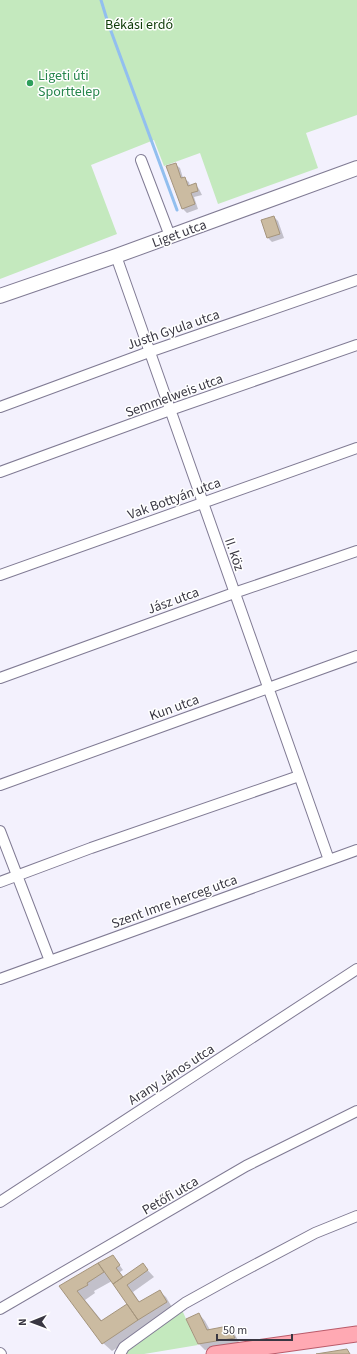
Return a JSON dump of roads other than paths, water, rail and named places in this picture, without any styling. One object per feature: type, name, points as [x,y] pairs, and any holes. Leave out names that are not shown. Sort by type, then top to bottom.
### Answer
[{"type":"main road","name":"Liget utca","points":[[0,296],[116,256],[357,168]]},
{"type":"main road","points":[[214,1354],[254,1351],[357,1335]]},
{"type":"street","points":[[141,160],[170,236]]},
{"type":"street","name":"II. köz","points":[[116,256],[329,860]]},
{"type":"street","name":"Justh Gyula utca","points":[[0,407],[149,352],[357,280]]},
{"type":"street","name":"Semmelweis utca","points":[[0,472],[170,410],[357,345]]},
{"type":"street","name":"Vak Bottyán utca","points":[[0,575],[357,448]]},
{"type":"street","name":"Jász utca","points":[[0,678],[357,551]]},
{"type":"street","name":"Kun utca","points":[[0,785],[357,656]]},
{"type":"street","points":[[0,882],[91,848],[299,776]]},
{"type":"street","points":[[0,831],[50,961]]},
{"type":"street","name":"Szent Imre herceg utca","points":[[0,979],[357,850]]},
{"type":"street","name":"Arany János utca","points":[[0,1202],[357,969]]},
{"type":"street","name":"Petőfi utca","points":[[0,1309],[246,1166],[357,1111]]},
{"type":"street","points":[[120,1354],[124,1347],[185,1303],[284,1248],[315,1233],[357,1216]]},
{"type":"waterway","points":[[101,0],[108,23],[177,210]]},
{"type":"place","name":"Ligeti úti Sporttelep","points":[[30,83]]},
{"type":"park label","name":"Békási erdő","points":[[139,24]]}]
